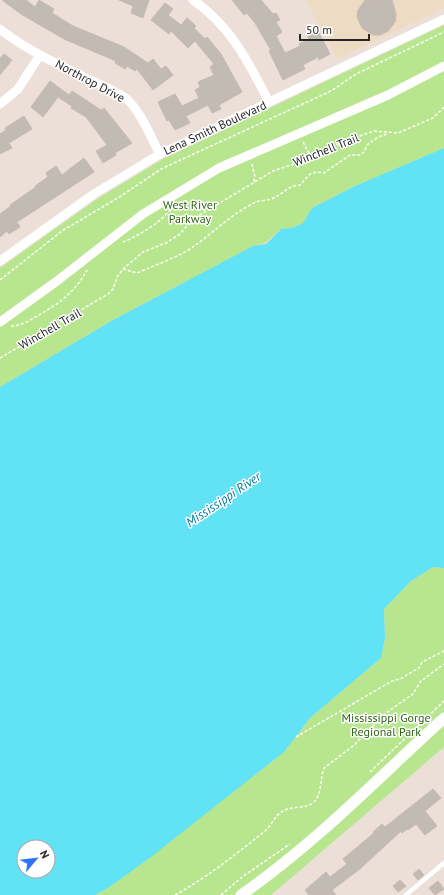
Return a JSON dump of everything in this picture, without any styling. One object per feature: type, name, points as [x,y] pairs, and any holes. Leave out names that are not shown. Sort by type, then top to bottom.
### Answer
[{"type":"street","points":[[193,0],[207,9],[225,28],[243,51],[269,102]]},
{"type":"street","name":"Lena Smith Boulevard","points":[[0,261],[94,194],[160,154],[444,19]]},
{"type":"street","name":"Northrop Drive","points":[[0,29],[15,41],[40,55],[112,90],[128,100],[139,114],[160,154]]},
{"type":"street","points":[[0,104],[18,89],[40,55]]},
{"type":"street","points":[[0,322],[57,281],[143,214],[196,180],[219,168],[388,95],[444,66]]},
{"type":"street","points":[[241,895],[277,870],[344,814],[444,718]]},
{"type":"lane","points":[[406,895],[444,863]]},
{"type":"path","points":[[0,280],[62,230],[121,196],[161,169],[331,91],[356,74],[444,32]]},
{"type":"path","name":"Winchell Trail","points":[[0,358],[108,294],[113,289],[117,277],[123,269],[143,252],[166,243],[180,234],[193,219],[273,171],[321,155],[340,143],[374,131],[398,134],[433,118],[444,107]]},
{"type":"path","points":[[123,269],[137,273],[163,261],[174,259],[241,210],[258,201],[271,199],[290,186],[300,185],[310,174],[316,172],[324,173],[350,154],[360,155],[364,152],[367,145],[378,137],[389,134]]},
{"type":"path","points":[[303,142],[310,154],[321,155]]},
{"type":"path","points":[[252,164],[255,177],[253,184]]},
{"type":"path","points":[[119,244],[148,228],[167,214],[174,205]]},
{"type":"path","points":[[9,326],[22,323],[61,302],[77,286],[89,267]]},
{"type":"path","points":[[296,737],[392,680],[400,679],[419,668],[422,662],[444,651]]},
{"type":"path","points":[[175,895],[203,879],[221,866],[269,828],[283,811],[312,804],[319,793],[324,768],[353,746],[386,713],[413,694],[421,681],[444,664]]},
{"type":"path","points":[[366,776],[444,701]]},
{"type":"path","points":[[221,895],[242,877],[295,840]]},
{"type":"shaded area","points":[[306,0],[444,0],[444,8],[337,59]]},
{"type":"green space","name":"West River Parkway","points":[[444,25],[444,148],[355,186],[312,208],[303,223],[292,228],[281,229],[265,243],[253,246],[113,320],[0,387],[0,268],[97,199],[163,159]]},
{"type":"green space","name":"Mississippi Gorge Regional Park","points":[[433,567],[444,568],[444,747],[271,895],[95,895],[108,888],[284,752],[310,718],[381,658],[385,638],[384,609],[411,581]]},
{"type":"water","name":"Mississippi River","points":[[444,148],[444,568],[433,567],[411,581],[384,609],[385,638],[381,658],[310,718],[284,752],[151,857],[108,888],[95,895],[0,895],[0,387],[113,320],[253,246],[266,244],[281,229],[292,228],[303,223],[312,208],[355,186]]},
{"type":"building","points":[[2,0],[26,0],[35,7],[39,0],[54,9],[52,13],[73,26],[124,47],[148,63],[153,59],[161,69],[166,66],[173,75],[153,90],[137,69],[135,71],[127,66],[125,69],[115,63],[116,61],[64,39],[21,14]]},
{"type":"building","points":[[119,0],[149,0],[143,18],[131,13],[133,6]]},
{"type":"building","points":[[232,0],[261,0],[273,14],[276,13],[280,20],[276,22],[282,32],[276,36],[285,53],[300,46],[299,44],[309,39],[306,33],[316,27],[330,54],[319,60],[318,57],[303,65],[305,69],[283,80],[269,51],[271,50],[255,23],[247,13],[244,15]]},
{"type":"building","points":[[365,0],[392,0],[396,14],[395,22],[388,31],[380,35],[373,35],[362,28],[357,17],[358,10]]},
{"type":"building","points":[[165,3],[173,9],[168,15],[181,25],[187,18],[196,26],[194,28],[205,39],[207,37],[221,54],[242,92],[219,105],[221,109],[212,113],[208,105],[186,116],[190,123],[175,130],[169,120],[167,121],[158,102],[175,94],[182,106],[199,98],[195,90],[200,87],[198,82],[214,75],[210,67],[214,64],[195,41],[188,48],[171,31],[169,34],[151,20]]},
{"type":"building","points":[[4,54],[12,60],[0,75],[0,58]]},
{"type":"building","points":[[50,81],[69,95],[72,91],[101,110],[104,108],[132,143],[115,153],[116,155],[103,163],[96,151],[107,145],[86,117],[71,108],[72,106],[58,97],[43,117],[31,107]]},
{"type":"building","points":[[24,116],[32,129],[9,143],[12,148],[0,154],[0,134],[6,130],[5,128]]},
{"type":"building","points":[[84,158],[94,172],[17,222],[20,227],[9,234],[7,231],[0,237],[0,214],[48,177],[46,173],[56,166],[62,175]]},
{"type":"building","points":[[433,789],[441,798],[425,811],[437,826],[425,835],[416,824],[402,833],[401,831],[361,868],[332,890],[336,895],[309,895],[305,890],[326,872],[330,877],[347,864],[343,859],[374,833],[373,832],[382,824],[385,827]]},
{"type":"building","points":[[419,869],[424,875],[418,880],[413,874]]},
{"type":"building","points":[[400,880],[406,886],[398,892],[393,886]]},
{"type":"building","points":[[438,881],[444,889],[435,895],[429,888]]}]
